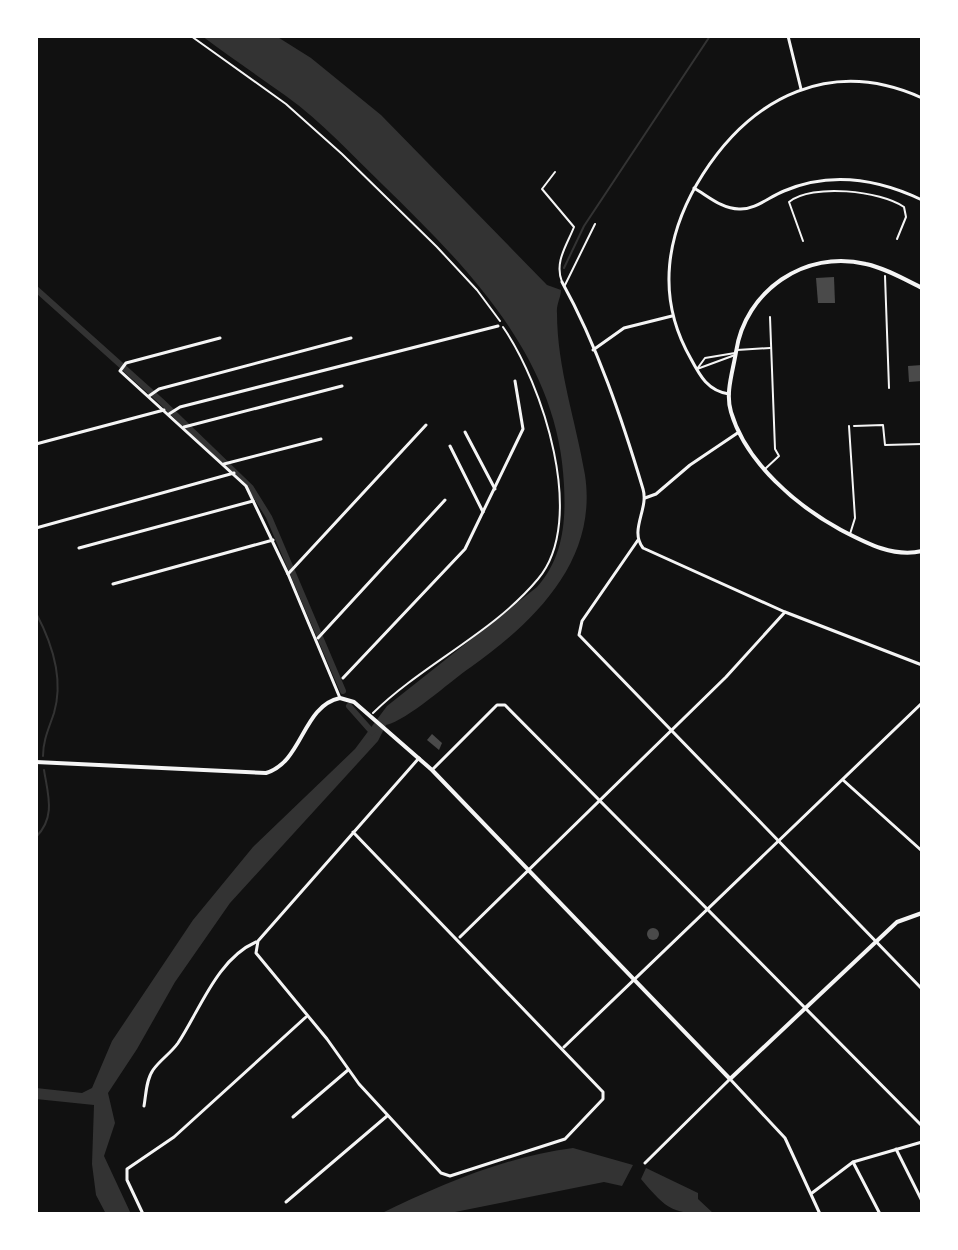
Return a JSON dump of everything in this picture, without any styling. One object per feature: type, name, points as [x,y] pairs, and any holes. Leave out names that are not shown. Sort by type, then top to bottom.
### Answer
[{"type":"street","points":[[788,36],[801,89]]},
{"type":"street","points":[[729,394],[713,391],[697,369],[673,316],[668,276],[671,243],[679,216],[694,188],[721,148],[746,120],[801,89],[862,82],[890,86],[922,98]]},
{"type":"street","points":[[694,188],[721,204],[739,209],[752,207],[796,186],[830,180],[877,183],[922,200]]},
{"type":"street","points":[[922,288],[866,264],[834,262],[793,272],[754,306],[741,329],[729,394],[731,414],[740,432],[765,469],[802,505],[850,535],[891,551],[922,551]]},
{"type":"street","points":[[563,284],[616,406],[645,498],[638,540],[582,621],[578,631],[581,637],[922,989]]},
{"type":"street","points":[[593,350],[624,328],[673,316]]},
{"type":"street","points":[[169,414],[180,407],[498,326]]},
{"type":"street","points":[[220,338],[121,366],[122,373],[234,473],[254,500],[319,637],[340,698]]},
{"type":"street","points":[[149,396],[159,389],[351,338]]},
{"type":"street","points":[[343,678],[465,549],[523,429],[515,381]]},
{"type":"street","points":[[184,427],[342,386]]},
{"type":"street","points":[[36,444],[164,410]]},
{"type":"street","points":[[288,574],[426,425]]},
{"type":"street","points":[[465,432],[495,489]]},
{"type":"street","points":[[645,498],[656,494],[690,465],[740,432]]},
{"type":"street","points":[[224,464],[321,439]]},
{"type":"street","points":[[450,446],[483,512]]},
{"type":"street","points":[[36,528],[234,473]]},
{"type":"street","points":[[79,548],[254,500]]},
{"type":"street","points":[[319,637],[445,500]]},
{"type":"street","points":[[113,584],[273,540]]},
{"type":"street","points":[[638,540],[650,552],[785,612],[922,665]]},
{"type":"street","points":[[459,938],[672,730],[785,612]]},
{"type":"street","points":[[36,762],[266,773],[282,766],[321,708],[340,698],[354,702],[432,770],[785,1138],[820,1214]]},
{"type":"street","points":[[563,1048],[922,703]]},
{"type":"street","points":[[432,770],[497,705],[505,705],[922,1126]]},
{"type":"street","points":[[144,1106],[153,1071],[178,1042],[199,1004],[236,956],[258,941],[419,758]]},
{"type":"street","points":[[843,780],[922,851]]},
{"type":"street","points":[[258,941],[258,957],[348,1070],[437,1170],[447,1176],[565,1139],[603,1099],[603,1092],[563,1048],[353,832]]},
{"type":"street","points":[[645,1163],[876,941],[901,920],[922,913]]},
{"type":"street","points":[[143,1214],[127,1180],[127,1169],[174,1137],[307,1016]]},
{"type":"street","points":[[293,1117],[348,1070]]},
{"type":"street","points":[[286,1202],[387,1116]]},
{"type":"street","points":[[811,1193],[853,1162],[922,1142]]},
{"type":"street","points":[[896,1149],[922,1201]]},
{"type":"street","points":[[853,1162],[880,1214]]},
{"type":"lane","points":[[555,172],[542,189],[574,226],[561,260],[563,284]]},
{"type":"lane","points":[[830,180],[831,192]]},
{"type":"lane","points":[[803,241],[789,202],[796,197],[831,192],[869,194],[902,205],[907,213],[897,239]]},
{"type":"lane","points":[[563,284],[595,224]]},
{"type":"lane","points":[[765,469],[779,456],[770,317]]},
{"type":"lane","points":[[697,369],[705,358],[771,348]]},
{"type":"lane","points":[[697,369],[736,352]]},
{"type":"lane","points":[[849,426],[855,518],[850,535]]},
{"type":"path","points":[[191,36],[286,104],[386,197],[477,290],[515,344],[549,426],[558,468],[558,526],[553,554],[539,578],[371,715]]},
{"type":"path","points":[[887,271],[884,316],[889,388]]},
{"type":"path","points":[[849,426],[883,425],[885,445],[922,444]]},
{"type":"shaded area","points":[[202,36],[276,36],[311,58],[381,115],[547,285],[561,290],[557,310],[560,354],[585,475],[586,506],[582,535],[571,562],[538,609],[495,649],[428,700],[386,725],[378,741],[230,903],[175,982],[108,1093],[115,1123],[104,1156],[131,1214],[106,1214],[96,1195],[92,1164],[94,1105],[36,1099],[36,1088],[82,1093],[92,1088],[112,1041],[193,920],[253,847],[355,749],[387,706],[537,587],[552,564],[563,526],[564,485],[558,439],[546,397],[504,319],[447,250],[325,128]]},
{"type":"shaded area","points":[[573,1148],[633,1165],[622,1186],[604,1182],[445,1214],[380,1214],[474,1173],[522,1158]]},
{"type":"shaded area","points":[[646,1168],[698,1193],[698,1199],[714,1214],[689,1213],[665,1204],[641,1179]]},
{"type":"building","points":[[834,277],[835,303],[818,303],[816,278]]},
{"type":"building","points":[[922,365],[922,381],[909,382],[908,366]]},
{"type":"building","points":[[432,734],[442,743],[439,750],[427,740]]},
{"type":"building","points":[[653,928],[659,934],[653,940],[647,934]]},
{"type":"waterway","points":[[564,268],[584,226],[710,36]]},
{"type":"waterway","points":[[36,289],[161,401],[251,488],[269,517],[343,691]]},
{"type":"waterway","points":[[36,613],[55,662],[58,687],[43,756]]},
{"type":"waterway","points":[[349,706],[372,732]]},
{"type":"waterway","points":[[36,837],[48,814],[44,770]]}]
